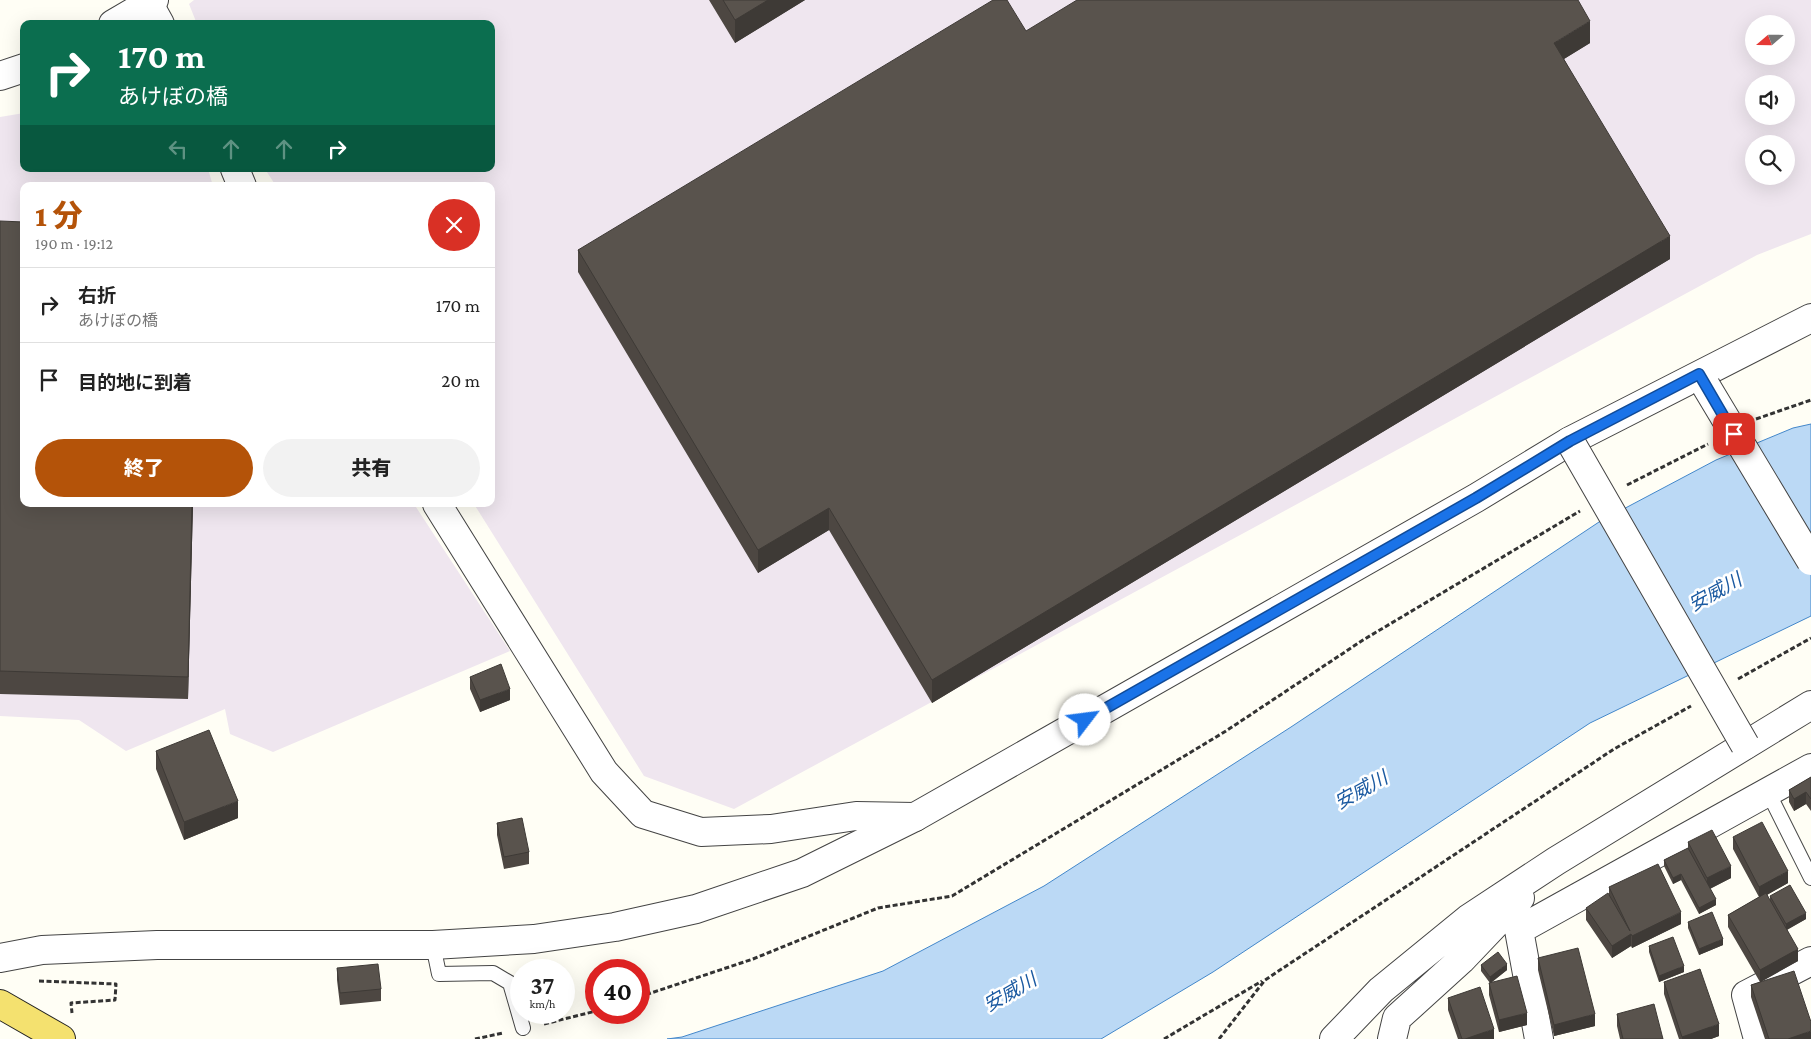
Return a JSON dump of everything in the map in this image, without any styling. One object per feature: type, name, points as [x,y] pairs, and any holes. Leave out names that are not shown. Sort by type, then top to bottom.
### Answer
[{"type":"main road","points":[[0,1004],[66,1028]]},
{"type":"street","points":[[124,20],[154,9]]},
{"type":"street","points":[[0,76],[20,69]]},
{"type":"street","points":[[0,958],[42,950],[157,945],[433,945],[534,939],[615,927],[696,910],[802,873],[915,817],[1476,498],[1570,441],[1702,380],[1811,318]]},
{"type":"street","points":[[1702,380],[1811,561]]},
{"type":"street","points":[[1570,441],[1745,745]]},
{"type":"street","points":[[439,507],[604,772],[643,814],[701,832],[771,829],[856,816],[915,817]]},
{"type":"street","points":[[1334,1039],[1382,990],[1468,919],[1556,861],[1811,705]]},
{"type":"street","points":[[1764,794],[1811,746]]},
{"type":"street","points":[[1539,1039],[1519,930],[1811,768]]},
{"type":"street","points":[[1392,1039],[1397,1018],[1462,960],[1556,861]]},
{"type":"street","points":[[1758,1039],[1746,995],[1811,961]]},
{"type":"lane","points":[[1764,794],[1811,878]]},
{"type":"lane","points":[[433,945],[440,974],[493,973],[510,983],[523,1028]]},
{"type":"path","points":[[1747,424],[1765,415],[1811,400]]},
{"type":"path","points":[[1624,486],[1712,442]]},
{"type":"path","points":[[650,993],[753,959],[878,908],[952,896],[1226,731],[1363,640],[1581,510]]},
{"type":"path","points":[[1734,681],[1811,638]]},
{"type":"path","points":[[1164,1039],[1265,980],[1614,749],[1700,701]]},
{"type":"path","points":[[29,980],[116,984],[115,1000],[71,1003],[66,1028]]},
{"type":"path","points":[[1219,1039],[1265,980]]},
{"type":"path","points":[[475,1039],[585,1014]]},
{"type":"shaded area","points":[[194,0],[1811,0],[1811,234],[1757,255],[734,809],[644,776],[476,507],[495,507],[495,182],[273,182],[267,172],[495,172],[495,20],[195,20],[189,4]]},
{"type":"shaded area","points":[[20,114],[20,172],[209,172],[212,182],[20,182],[20,507],[416,507],[510,651],[273,752],[230,734],[225,709],[126,751],[79,720],[0,716],[0,117]]},
{"type":"water","name":"安威川","points":[[1811,424],[1811,616],[1590,723],[1213,972],[1101,1039],[667,1039],[682,1037],[883,971],[1044,886],[1291,727],[1599,522],[1716,460],[1793,428]]},
{"type":"building","points":[[723,0],[768,0],[735,20]]},
{"type":"building","points":[[993,0],[1007,0],[1026,31],[1077,0],[1578,0],[1590,21],[1554,43],[1670,236],[932,680],[829,508],[758,550],[578,250]]},
{"type":"building","points":[[0,221],[20,222],[20,507],[192,507],[188,677],[0,671]]},
{"type":"building","points":[[501,664],[510,689],[480,700],[470,677]]},
{"type":"building","points":[[209,730],[238,801],[184,822],[156,751]]},
{"type":"building","points":[[1811,777],[1811,799],[1806,792],[1794,799],[1789,790]]},
{"type":"building","points":[[522,818],[529,852],[504,857],[497,823]]},
{"type":"building","points":[[1762,822],[1788,871],[1759,887],[1733,837]]},
{"type":"building","points":[[1712,830],[1731,866],[1707,878],[1688,842]]},
{"type":"building","points":[[1688,848],[1716,899],[1699,908],[1681,874],[1673,878],[1664,860]]},
{"type":"building","points":[[1658,864],[1681,912],[1632,936],[1631,934],[1612,946],[1586,908],[1608,893],[1630,931],[1609,887]]},
{"type":"building","points":[[1790,885],[1806,913],[1786,924],[1770,896]]},
{"type":"building","points":[[1766,893],[1798,949],[1760,970],[1728,915]]},
{"type":"building","points":[[1712,912],[1723,939],[1699,949],[1688,922]]},
{"type":"building","points":[[1673,937],[1684,966],[1659,976],[1649,946]]},
{"type":"building","points":[[1578,948],[1595,1014],[1554,1025],[1538,958]]},
{"type":"building","points":[[1498,952],[1507,964],[1490,977],[1481,965]]},
{"type":"building","points":[[378,964],[381,989],[340,993],[337,968]]},
{"type":"building","points":[[1700,969],[1719,1024],[1682,1037],[1664,982]]},
{"type":"building","points":[[1794,971],[1811,1022],[1811,1031],[1788,1039],[1769,1039],[1751,985]]},
{"type":"building","points":[[1517,976],[1527,1013],[1499,1020],[1489,983]]},
{"type":"building","points":[[1480,987],[1494,1029],[1462,1039],[1448,998]]},
{"type":"building","points":[[1654,1004],[1663,1039],[1623,1039],[1617,1014]]},
{"type":"route","points":[[1085,720],[1476,498],[1570,441],[1699,374],[1734,434]]}]
